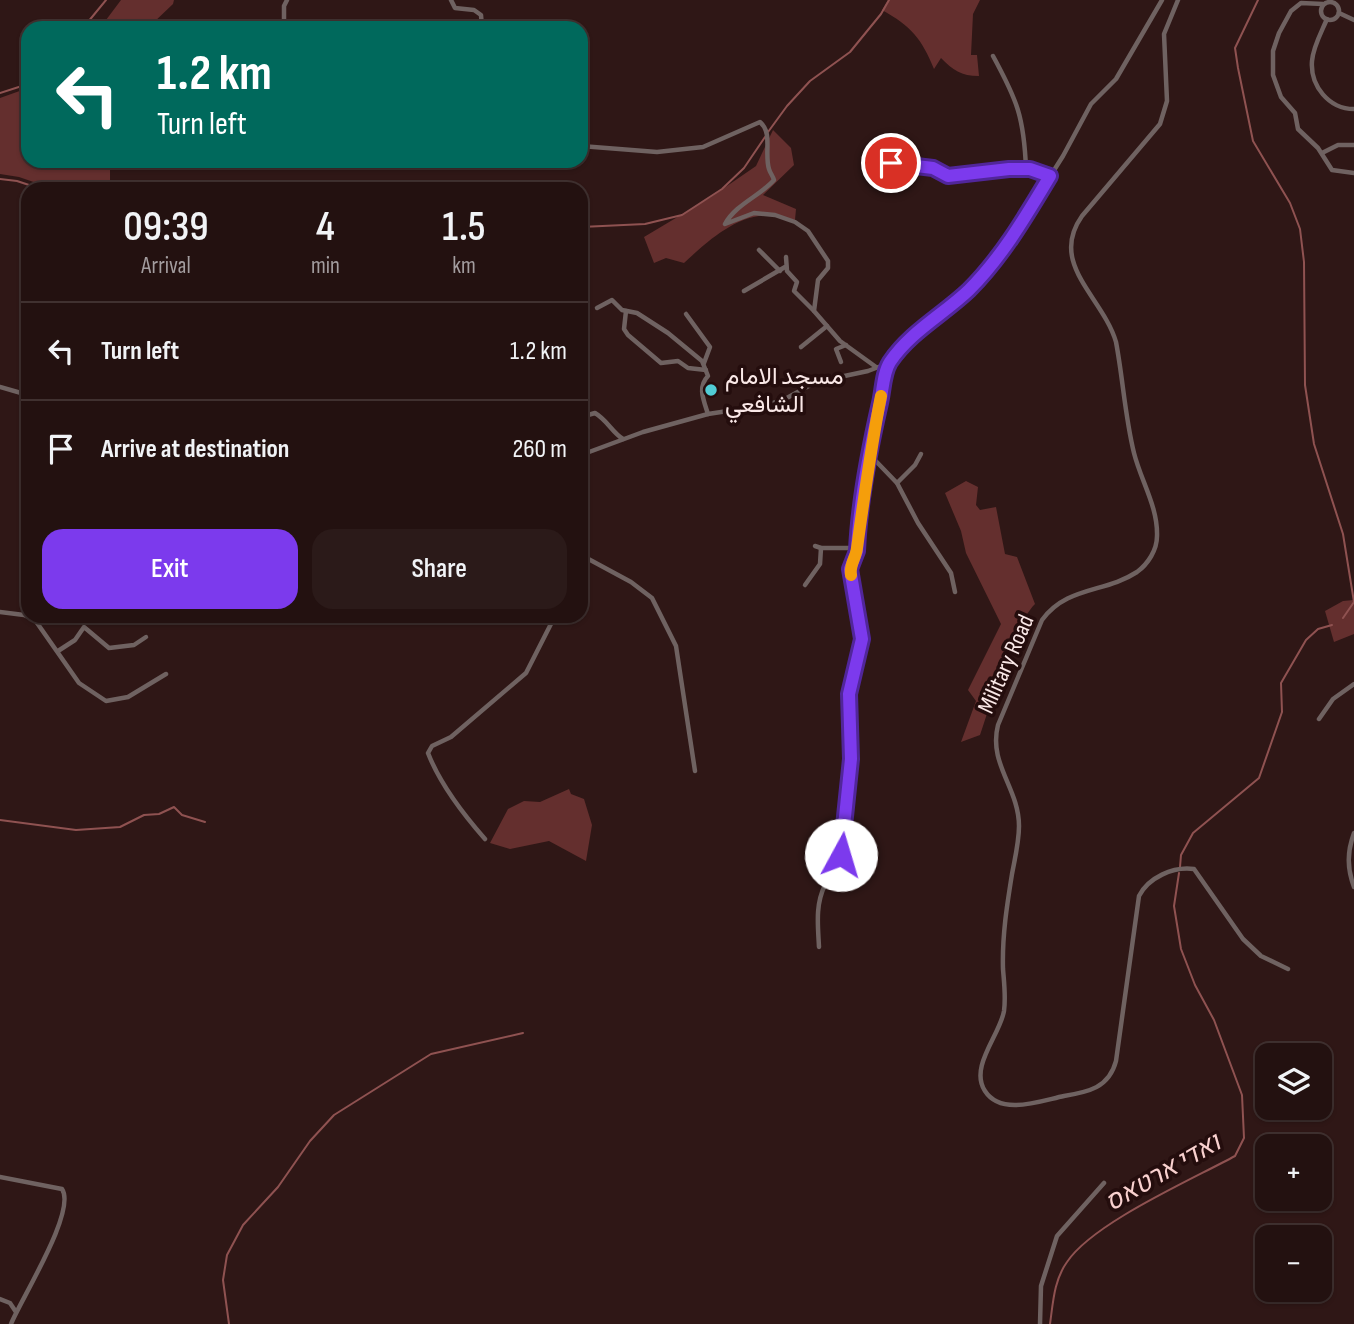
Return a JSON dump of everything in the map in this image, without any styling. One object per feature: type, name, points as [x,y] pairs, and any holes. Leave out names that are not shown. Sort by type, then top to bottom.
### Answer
[{"type":"street","points":[[284,21],[284,6],[287,0]]},
{"type":"street","points":[[451,0],[455,8],[474,10],[481,15],[481,21]]},
{"type":"street","points":[[588,452],[708,414],[767,405],[785,399],[816,382],[889,363],[910,341],[968,291],[989,268],[1050,176],[1091,104],[1116,79],[1162,0]]},
{"type":"street","name":"Military Road","points":[[1178,0],[1164,34],[1167,101],[1160,124],[1082,216],[1070,241],[1074,267],[1111,326],[1116,342],[1134,455],[1152,506],[1157,539],[1150,558],[1138,571],[1121,580],[1066,598],[1049,611],[1042,620],[998,724],[995,736],[996,755],[1012,794],[1019,826],[1003,937],[1004,1011],[982,1065],[980,1080],[983,1088],[994,1101],[1016,1105],[1094,1090],[1110,1077],[1116,1061],[1139,896],[1148,882],[1165,874],[1194,869],[1243,939],[1261,956],[1288,969]]},
{"type":"street","points":[[1323,4],[1321,15],[1333,20],[1339,13],[1339,6],[1334,1],[1323,4],[1307,3],[1294,7],[1279,33],[1272,59],[1277,90],[1295,113],[1295,125],[1322,153],[1332,170],[1354,173]]},
{"type":"street","points":[[1339,13],[1354,20]]},
{"type":"street","points":[[1327,19],[1313,54],[1315,82],[1327,100],[1339,107],[1354,109]]},
{"type":"street","points":[[993,56],[1015,97],[1022,120],[1026,169]]},
{"type":"street","points":[[588,147],[657,152],[703,148],[760,122],[767,134],[769,169],[774,180],[729,217],[725,224],[754,213],[775,215],[808,231],[828,261],[828,268],[818,280],[814,312]]},
{"type":"street","points":[[1322,153],[1338,145],[1354,145]]},
{"type":"street","points":[[870,160],[933,168],[948,176],[1026,169],[1050,176]]},
{"type":"street","points":[[759,250],[797,282],[794,291],[846,345],[877,368]]},
{"type":"street","points":[[744,291],[783,269],[786,257]]},
{"type":"street","points":[[597,308],[612,300],[622,310],[637,313],[668,332],[702,360],[708,376],[701,388],[708,414]]},
{"type":"street","points":[[626,311],[624,329],[628,335],[661,363],[678,361],[688,368],[705,367]]},
{"type":"street","points":[[686,314],[710,347],[705,367]]},
{"type":"street","points":[[802,347],[827,326]]},
{"type":"street","points":[[841,362],[836,349],[846,345]]},
{"type":"street","points":[[819,947],[818,910],[825,884],[837,868],[841,855],[850,773],[849,694],[862,639],[850,569],[857,548],[870,455],[889,363]]},
{"type":"street","points":[[0,387],[21,393]]},
{"type":"street","points":[[588,415],[595,413],[603,418],[614,433],[623,439]]},
{"type":"street","points":[[897,483],[915,465],[921,454]]},
{"type":"street","points":[[870,455],[897,483],[918,523],[951,573],[955,592]]},
{"type":"street","points":[[815,546],[857,548]]},
{"type":"street","points":[[805,585],[820,564],[821,548]]},
{"type":"street","points":[[588,558],[631,582],[652,598],[676,646],[695,771]]},
{"type":"street","points":[[0,612],[21,615]]},
{"type":"street","points":[[37,623],[79,683],[106,701],[128,697],[166,674]]},
{"type":"street","points":[[485,839],[460,807],[428,753],[432,746],[451,737],[526,673],[551,623]]},
{"type":"street","points":[[58,651],[75,640],[84,628],[109,648],[134,645],[146,637]]},
{"type":"street","points":[[1319,719],[1333,699],[1354,684]]},
{"type":"street","points":[[1354,833],[1349,854],[1350,877],[1354,887]]},
{"type":"street","points":[[0,1177],[62,1189],[66,1196],[51,1246],[11,1324]]},
{"type":"street","points":[[1040,1324],[1041,1286],[1057,1236],[1104,1183]]},
{"type":"street","points":[[0,1299],[13,1307],[16,1313]]},
{"type":"shaded area","points":[[121,0],[174,0],[155,21],[105,21]]},
{"type":"shaded area","points":[[888,0],[980,0],[973,14],[971,55],[977,55],[979,76],[958,72],[941,58],[934,69],[925,49],[914,34],[882,10]]},
{"type":"shaded area","points":[[21,90],[21,168],[112,168],[110,169],[110,182],[34,182],[0,174],[0,98]]},
{"type":"shaded area","points":[[773,130],[791,148],[794,165],[763,195],[796,209],[795,220],[768,215],[756,216],[722,232],[684,263],[666,258],[654,263],[644,237],[756,166]]},
{"type":"shaded area","points":[[966,481],[978,487],[976,505],[980,510],[996,507],[1005,554],[1017,557],[1035,604],[1011,647],[980,735],[961,742],[976,701],[968,690],[1001,624],[966,553],[961,531],[945,493]]},
{"type":"shaded area","points":[[1354,600],[1354,634],[1334,642],[1325,611],[1343,601]]},
{"type":"shaded area","points":[[569,789],[571,794],[584,799],[592,825],[586,861],[549,841],[510,849],[490,843],[508,809],[524,801],[540,802]]},
{"type":"waterway","points":[[89,21],[106,0]]},
{"type":"waterway","points":[[768,132],[810,81],[850,52],[889,0]]},
{"type":"waterway","points":[[1258,0],[1235,48],[1253,141],[1290,203],[1300,229],[1304,262],[1305,385],[1314,444],[1343,534],[1354,602],[1343,618]]},
{"type":"waterway","points":[[0,93],[21,86]]},
{"type":"waterway","points":[[588,227],[645,224],[682,215],[722,189],[744,168],[765,137]]},
{"type":"waterway","points":[[0,179],[21,182]]},
{"type":"waterway","name":"ואדי ארטאס","points":[[1180,867],[1181,855],[1193,833],[1259,778],[1282,712],[1281,683],[1306,640],[1318,629],[1332,625]]},
{"type":"waterway","points":[[0,820],[76,830],[120,827],[144,815],[159,814],[174,807],[182,815],[205,822]]},
{"type":"waterway","name":"ואדי ארטאס","points":[[1050,1324],[1059,1276],[1080,1247],[1098,1232],[1144,1203],[1235,1156],[1244,1138],[1242,1095],[1214,1020],[1195,985],[1181,949],[1174,906],[1179,873]]},
{"type":"waterway","points":[[229,1324],[223,1280],[227,1255],[243,1225],[278,1187],[310,1141],[334,1115],[431,1054],[523,1033]]},
{"type":"slow traffic","points":[[851,575],[881,396]]},
{"type":"place","name":"مسجد الامام الشافعي","points":[[711,390]]},
{"type":"route","points":[[841,855],[851,759],[849,694],[862,639],[850,569],[857,551],[875,423],[885,375],[889,363],[910,341],[968,291],[989,268],[1050,176],[1030,169],[948,176],[933,168],[891,163]]}]
